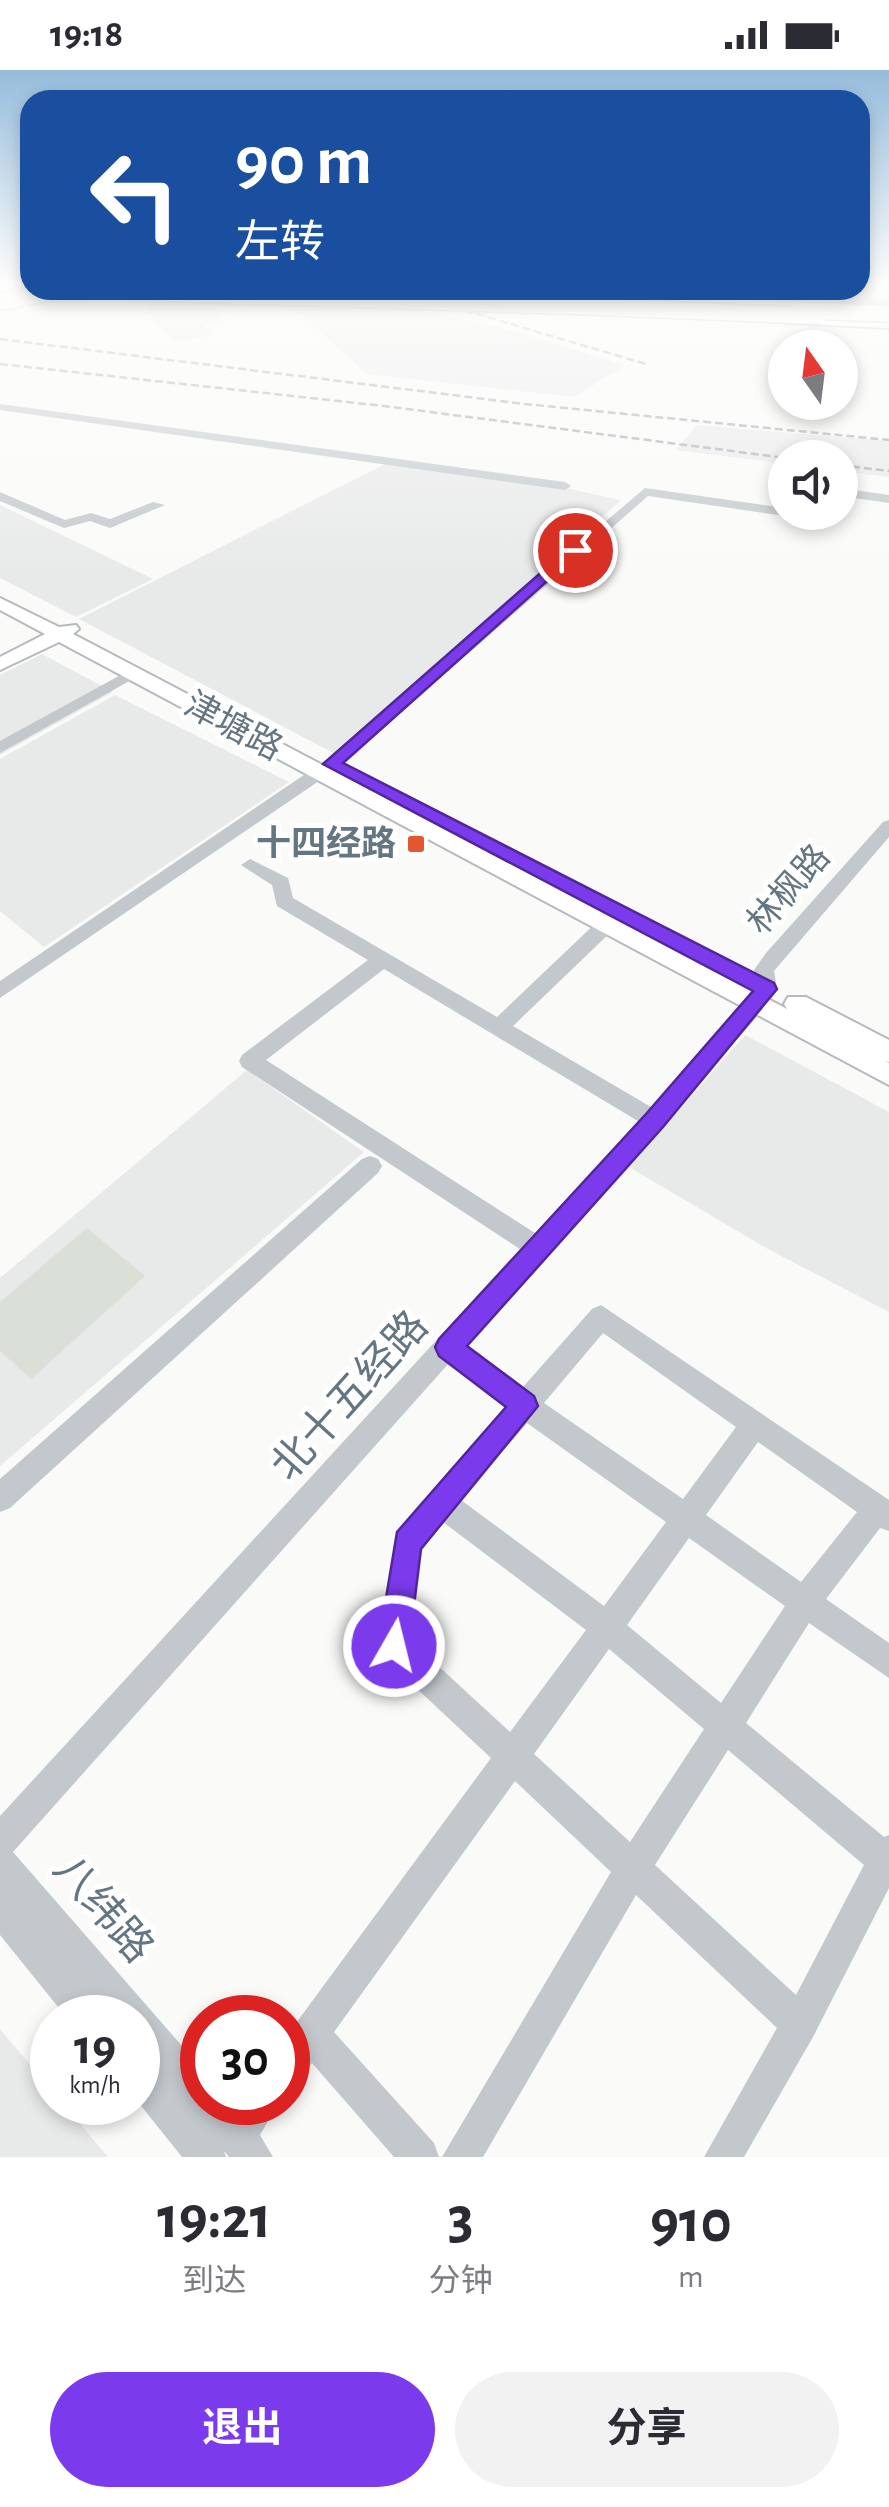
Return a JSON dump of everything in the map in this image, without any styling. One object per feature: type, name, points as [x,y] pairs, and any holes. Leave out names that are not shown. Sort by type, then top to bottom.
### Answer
[{"type":"main road","name":"津塘路","points":[[0,589],[134,674],[326,768],[608,924],[889,1052]]},
{"type":"main road","name":"津塘路","points":[[0,603],[762,996],[889,1075]]},
{"type":"main road","points":[[10,655],[55,644],[68,635]]},
{"type":"main road","points":[[10,655],[68,635]]},
{"type":"street","points":[[0,407],[565,486]]},
{"type":"street","points":[[0,991],[326,768],[644,492],[768,509]]},
{"type":"street","points":[[858,494],[889,498]]},
{"type":"street","points":[[0,496],[64,524],[91,517],[110,524],[158,505]]},
{"type":"street","points":[[0,748],[134,674]]},
{"type":"street","name":"林枫路","points":[[762,996],[764,970],[772,958],[889,826]]},
{"type":"street","points":[[250,865],[280,882],[284,901],[654,1120]]},
{"type":"street","points":[[498,1028],[608,924]]},
{"type":"street","points":[[382,960],[250,1060],[538,1248]]},
{"type":"street","name":"北十五经路","points":[[0,1841],[762,996]]},
{"type":"street","points":[[0,1498],[370,1166]]},
{"type":"street","points":[[461,2157],[632,1868],[804,1602],[883,1513],[601,1317],[407,1542],[394,1646],[632,1868],[800,2024]]},
{"type":"street","points":[[448,1347],[525,1406],[889,1662]]},
{"type":"street","points":[[420,2157],[310,2033],[754,1424]]},
{"type":"street","points":[[442,1502],[605,1626],[887,1856],[800,2024],[724,2157]]},
{"type":"street","name":"八纬路","points":[[0,1863],[114,1995]]},
{"type":"street","name":"八纬路","points":[[0,1908],[73,1995]]},
{"type":"street","name":"八纬路","points":[[160,2048],[180,2071]]},
{"type":"street","points":[[160,2091],[233,2150],[247,2125]]},
{"type":"street","name":"八纬路","points":[[219,2125],[233,2150]]},
{"type":"shaded area","points":[[443,382],[598,382],[574,397]]},
{"type":"shaded area","points":[[697,425],[889,441],[889,477],[858,473],[858,440],[768,440],[768,462],[676,450]]},
{"type":"shaded area","points":[[389,462],[621,500],[337,755],[79,619]]},
{"type":"shaded area","points":[[0,505],[153,579],[76,617],[0,578]]},
{"type":"shaded area","points":[[42,654],[113,692],[0,755],[0,675]]},
{"type":"shaded area","points":[[115,695],[289,782],[44,947],[0,911],[0,759]]},
{"type":"shaded area","points":[[745,1035],[889,1112],[889,1312],[768,1249],[629,1167]]},
{"type":"shaded area","points":[[247,1070],[364,1152],[0,1466],[0,1278]]},
{"type":"shaded area","points":[[87,1228],[145,1276],[31,1379],[0,1351],[0,1302]]},
{"type":"shaded area","points":[[0,2029],[30,2065],[30,2125],[81,2125],[108,2157],[0,2157]]},
{"type":"railway","points":[[168,382],[768,456]]},
{"type":"railway","points":[[350,382],[889,440]]},
{"type":"railway","points":[[858,467],[889,471]]},
{"type":"place","name":"十四经路","points":[[416,844]]},
{"type":"route","points":[[394,1646],[407,1542],[525,1406],[448,1347],[654,1120],[766,989],[332,764],[575,550]]}]
